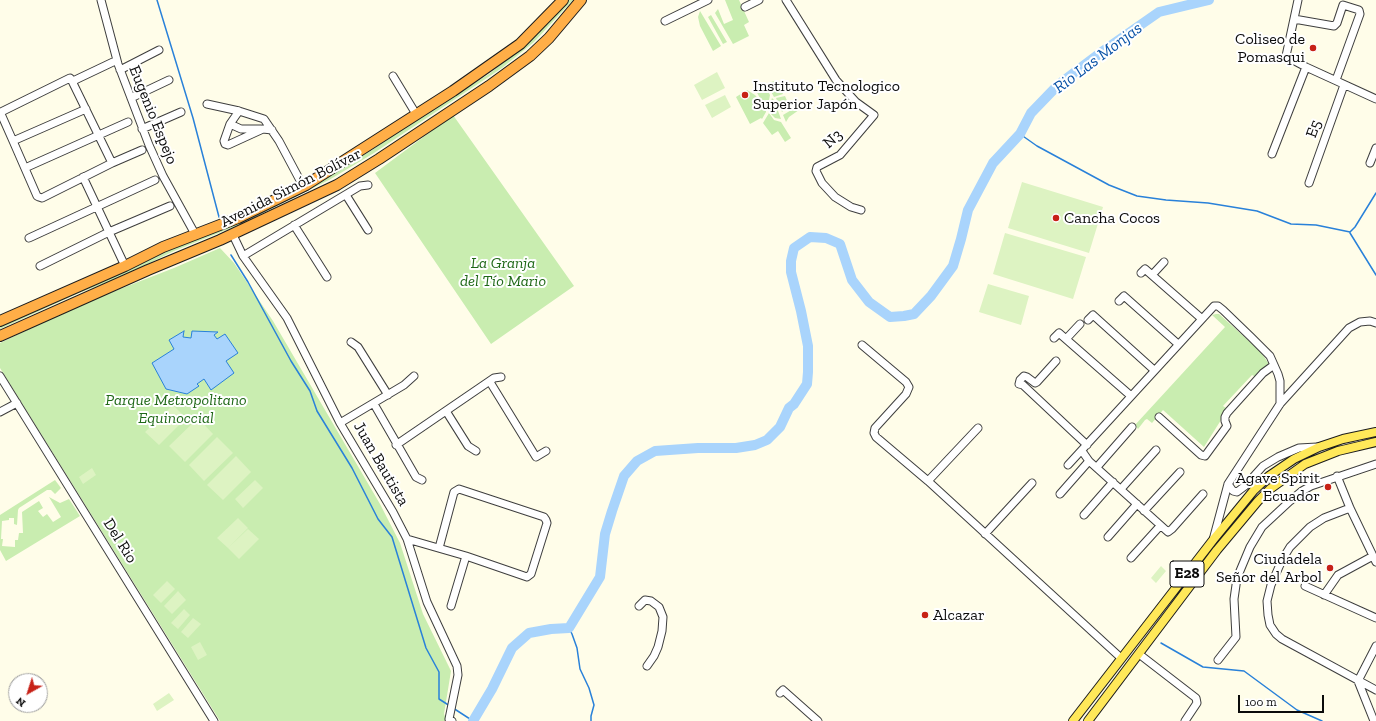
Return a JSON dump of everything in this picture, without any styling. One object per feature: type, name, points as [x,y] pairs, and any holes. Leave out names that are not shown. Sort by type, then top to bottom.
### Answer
[{"type":"highway","name":"Avenida Simón Bolívar","points":[[0,321],[125,266],[163,247],[238,218],[303,186],[453,91],[520,44],[563,0]]},
{"type":"highway","name":"Avenida Simón Bolívar","points":[[0,336],[148,270],[233,235],[337,185],[489,86],[530,56],[549,38],[581,0]]},
{"type":"main road","name":"E28","points":[[1073,721],[1213,540],[1254,490],[1268,476],[1294,459],[1319,447],[1343,439],[1376,432]]},
{"type":"main road","name":"E28","points":[[1088,721],[1225,540],[1258,501],[1270,490],[1305,464],[1338,451],[1376,442]]},
{"type":"main road","points":[[1151,620],[1158,621],[1159,627]]},
{"type":"street","name":"Eugenio Espejo","points":[[101,0],[120,70],[142,129],[163,176],[195,234]]},
{"type":"street","points":[[665,21],[708,0]]},
{"type":"street","points":[[745,7],[758,0]]},
{"type":"street","name":"N3","points":[[786,0],[836,80],[856,102],[874,115],[840,155],[817,167],[816,171],[822,183],[835,197],[850,207],[861,210]]},
{"type":"street","points":[[1298,0],[1286,56],[1306,67],[1376,99]]},
{"type":"street","points":[[1294,19],[1334,26],[1337,23],[1343,5],[1359,10],[1360,14],[1336,80]]},
{"type":"street","points":[[120,70],[159,50]]},
{"type":"street","points":[[73,81],[113,62]]},
{"type":"street","points":[[1272,154],[1306,67]]},
{"type":"street","points":[[394,76],[416,114]]},
{"type":"street","points":[[112,163],[73,81],[70,78],[2,112],[1,114],[37,196],[42,198],[112,163],[142,150]]},
{"type":"street","points":[[131,98],[169,80]]},
{"type":"street","name":"E5","points":[[1309,183],[1344,84]]},
{"type":"street","points":[[207,104],[239,111],[264,119],[272,130],[303,186]]},
{"type":"street","points":[[13,141],[86,109]]},
{"type":"street","points":[[239,111],[230,124],[224,141],[225,144],[228,145],[263,128]]},
{"type":"street","points":[[142,129],[181,112]]},
{"type":"street","points":[[25,168],[128,122]]},
{"type":"street","points":[[230,124],[240,129],[263,128],[272,130]]},
{"type":"street","points":[[1370,163],[1376,148]]},
{"type":"street","points":[[83,177],[125,266]]},
{"type":"street","points":[[29,238],[155,180]]},
{"type":"street","points":[[244,256],[360,186],[368,185]]},
{"type":"street","points":[[346,195],[368,230]]},
{"type":"street","points":[[40,266],[109,232],[170,206]]},
{"type":"street","points":[[294,226],[327,278]]},
{"type":"street","name":"Juan Bautista","points":[[233,235],[244,256],[287,318],[340,423],[393,512],[407,539],[427,602],[457,666],[458,675],[449,719],[452,721]]},
{"type":"street","points":[[1152,275],[1164,262]]},
{"type":"street","points":[[1141,273],[1145,269],[1202,319]]},
{"type":"street","points":[[1119,301],[1124,296],[1178,344]]},
{"type":"street","points":[[1068,465],[1088,445],[1154,370],[1214,306],[1218,306],[1252,337],[1270,356],[1280,381],[1280,404]]},
{"type":"street","points":[[1088,320],[1093,315],[1154,370]]},
{"type":"street","points":[[1213,540],[1228,484],[1280,404],[1349,328],[1360,322],[1370,321],[1376,323]]},
{"type":"street","points":[[1066,339],[1080,324]]},
{"type":"street","points":[[1054,338],[1059,333],[1131,396]]},
{"type":"street","points":[[351,342],[358,347],[388,396]]},
{"type":"street","points":[[862,345],[906,382],[909,387],[906,394],[875,428],[874,433],[876,437],[928,481],[1121,658]]},
{"type":"street","points":[[1056,361],[1037,382],[1035,383],[1024,376],[1020,380],[1019,384],[1023,385],[1074,432],[1076,436],[1088,445]]},
{"type":"street","points":[[1159,417],[1201,455],[1205,456],[1227,426],[1225,417],[1227,413],[1263,373],[1274,365]]},
{"type":"street","name":"Del Rio","points":[[0,376],[214,721]]},
{"type":"street","points":[[340,423],[388,396],[414,376]]},
{"type":"street","points":[[396,445],[494,378],[501,377]]},
{"type":"street","points":[[490,382],[536,457],[546,451]]},
{"type":"street","points":[[0,412],[17,403]]},
{"type":"street","points":[[374,404],[396,445],[416,477],[422,480]]},
{"type":"street","points":[[446,411],[468,446],[476,451]]},
{"type":"street","points":[[1096,467],[1132,427]]},
{"type":"street","points":[[928,481],[978,428]]},
{"type":"street","points":[[1228,484],[1232,491],[1237,492],[1245,486],[1263,466],[1278,456],[1299,448],[1319,447]]},
{"type":"street","points":[[1121,489],[1156,450]]},
{"type":"street","points":[[1082,451],[1096,467],[1168,532],[1170,532],[1203,494]]},
{"type":"street","points":[[1060,494],[1090,461]]},
{"type":"street","points":[[1218,660],[1236,637],[1234,610],[1237,578],[1255,536],[1262,527],[1273,515],[1302,491],[1337,476],[1376,464]]},
{"type":"street","points":[[1144,511],[1180,472]]},
{"type":"street","points":[[1324,595],[1338,574],[1375,559],[1350,508],[1337,476]]},
{"type":"street","points":[[1084,515],[1113,482]]},
{"type":"street","points":[[985,534],[1032,483]]},
{"type":"street","points":[[407,539],[466,556],[527,577],[531,574],[547,523],[544,517],[459,490],[454,492],[439,548]]},
{"type":"street","points":[[1108,537],[1137,504]]},
{"type":"street","points":[[1350,508],[1324,518],[1310,527],[1290,547],[1279,566],[1271,585],[1267,601],[1270,625],[1279,637],[1376,690]]},
{"type":"street","points":[[1131,558],[1160,526]]},
{"type":"street","points":[[452,606],[466,556]]},
{"type":"street","points":[[1305,586],[1376,618]]},
{"type":"street","points":[[639,606],[645,600],[651,601],[659,607],[663,617],[662,631],[658,647],[647,666]]},
{"type":"street","points":[[1374,721],[1358,681],[1376,646]]},
{"type":"street","points":[[1139,654],[1196,698],[1197,703],[1185,721]]},
{"type":"street","points":[[781,692],[818,721]]},
{"type":"green space","points":[[568,0],[573,0],[534,42],[502,68],[374,153],[329,180],[241,224],[174,251],[121,277],[79,293],[0,329],[0,325],[310,186],[349,164],[372,150],[413,121],[489,74],[532,39]]},
{"type":"green space","points":[[725,0],[739,0],[749,22],[744,25],[749,36],[733,44],[715,13],[718,9],[724,24],[733,20]]},
{"type":"green space","points":[[700,11],[721,46],[713,51],[700,26],[698,17]]},
{"type":"green space","points":[[711,15],[727,42],[723,44],[708,17]]},
{"type":"green space","points":[[717,72],[725,88],[702,100],[694,85]]},
{"type":"green space","points":[[776,80],[783,94],[774,97],[767,84]]},
{"type":"green space","points":[[765,86],[770,95],[768,105],[760,98],[756,91]]},
{"type":"green space","points":[[747,90],[755,95],[766,108],[766,112],[762,119],[761,118],[750,124],[736,97]]},
{"type":"green space","points":[[725,95],[731,107],[712,118],[705,105]]},
{"type":"green space","points":[[785,96],[789,105],[782,112],[776,98]]},
{"type":"green space","points":[[772,98],[781,119],[775,118],[771,114],[769,107]]},
{"type":"green space","points":[[798,106],[799,110],[789,117],[786,122],[783,115]]},
{"type":"green space","points":[[769,113],[774,120],[781,122],[791,138],[785,142],[778,131],[772,135],[763,123]]},
{"type":"green space","name":"La Granja del Tío Mario","points":[[453,115],[574,286],[491,344],[375,173]]},
{"type":"green space","name":"Cancha Cocos","points":[[1022,182],[1103,207],[1089,253],[1008,228]]},
{"type":"green space","points":[[1005,233],[1086,257],[1073,299],[993,274]]},
{"type":"green space","name":"Parque Metropolitano Equinoccial","points":[[220,248],[234,263],[273,321],[380,504],[400,543],[423,614],[451,671],[444,714],[447,721],[220,721],[0,368],[0,343],[84,303],[174,268]]},
{"type":"green space","points":[[988,284],[1029,296],[1021,325],[979,312]]},
{"type":"green space","points":[[1219,314],[1260,351],[1269,364],[1256,377],[1252,375],[1223,406],[1226,408],[1222,414],[1221,420],[1204,447],[1163,410],[1152,423],[1147,419],[1138,429],[1135,425],[1225,327],[1212,315]]},
{"type":"green space","points":[[173,405],[186,418],[159,445],[145,432]]},
{"type":"green space","points":[[198,418],[213,434],[185,462],[169,446]]},
{"type":"green space","points":[[217,437],[233,453],[204,481],[189,465]]},
{"type":"green space","points":[[236,456],[251,472],[223,500],[207,485]]},
{"type":"green space","points":[[92,468],[96,475],[83,484],[79,477]]},
{"type":"green space","points":[[55,480],[61,488],[55,494],[51,490],[47,490],[19,508],[17,525],[14,524],[14,518],[9,518],[9,520],[2,521],[2,546],[15,547],[15,540],[18,540],[19,533],[23,533],[22,512],[39,501],[43,508],[38,511],[43,517],[47,514],[53,522],[61,517],[49,497],[60,503],[69,499],[80,516],[6,561],[0,550],[0,515]]},
{"type":"green space","points":[[255,480],[263,488],[243,508],[235,499]]},
{"type":"green space","points":[[238,518],[248,528],[228,548],[217,538]]},
{"type":"green space","points":[[248,529],[259,539],[239,559],[228,548]]},
{"type":"green space","points":[[1161,566],[1166,571],[1156,583],[1151,578]]},
{"type":"green space","points":[[167,581],[175,589],[161,603],[153,595]]},
{"type":"green space","points":[[178,591],[186,600],[172,614],[164,606]]},
{"type":"green space","points":[[184,609],[190,615],[178,629],[171,623]]},
{"type":"green space","points":[[193,618],[201,624],[188,638],[181,632]]},
{"type":"green space","points":[[200,642],[207,655],[198,660],[191,647]]},
{"type":"green space","points":[[169,693],[174,700],[157,711],[153,704]]},
{"type":"water","points":[[184,331],[183,337],[191,338],[192,331],[218,332],[214,335],[217,339],[225,334],[238,353],[226,361],[234,373],[211,390],[204,379],[197,384],[199,386],[187,394],[166,389],[152,363],[174,349],[169,340]]},
{"type":"waterway","points":[[157,0],[193,118],[219,217]]},
{"type":"waterway","name":"Rio Las Monjas","points":[[473,721],[492,689],[512,648],[529,633],[551,629],[569,628],[600,577],[605,534],[612,511],[624,476],[637,461],[655,451],[698,448],[736,448],[755,445],[767,440],[780,427],[789,408],[794,404],[807,384],[808,372],[808,346],[791,272],[791,261],[794,248],[810,237],[826,238],[840,244],[852,280],[869,302],[890,317],[914,314],[931,296],[953,266],[968,210],[993,163],[1020,134],[1031,113],[1058,85],[1159,12],[1209,0]]},
{"type":"waterway","points":[[1020,134],[1037,146],[1109,185],[1137,196],[1208,203],[1257,211],[1291,224],[1316,225],[1350,232],[1355,227],[1376,193]]},
{"type":"waterway","points":[[1350,233],[1376,275]]},
{"type":"waterway","points":[[231,255],[248,282],[291,361],[310,391],[317,411],[352,468],[378,519],[392,537],[426,648],[439,672],[439,699],[450,706]]},
{"type":"waterway","points":[[569,628],[577,648],[580,669],[589,688],[594,705],[591,721]]},
{"type":"waterway","points":[[1161,643],[1203,667],[1244,671],[1297,710],[1322,721]]},
{"type":"waterway","points":[[453,708],[473,721]]},
{"type":"place","name":"Coliseo de Pomasqui","points":[[1313,48]]},
{"type":"place","name":"Instituto Tecnologico Superior Japón","points":[[745,95]]},
{"type":"place","name":"Cancha Cocos","points":[[1056,218]]},
{"type":"place","name":"Agave Spirit Ecuador","points":[[1328,487]]},
{"type":"place","name":"Ciudadela Señor del Arbol","points":[[1330,568]]},
{"type":"place","name":"Alcazar","points":[[925,615]]}]
